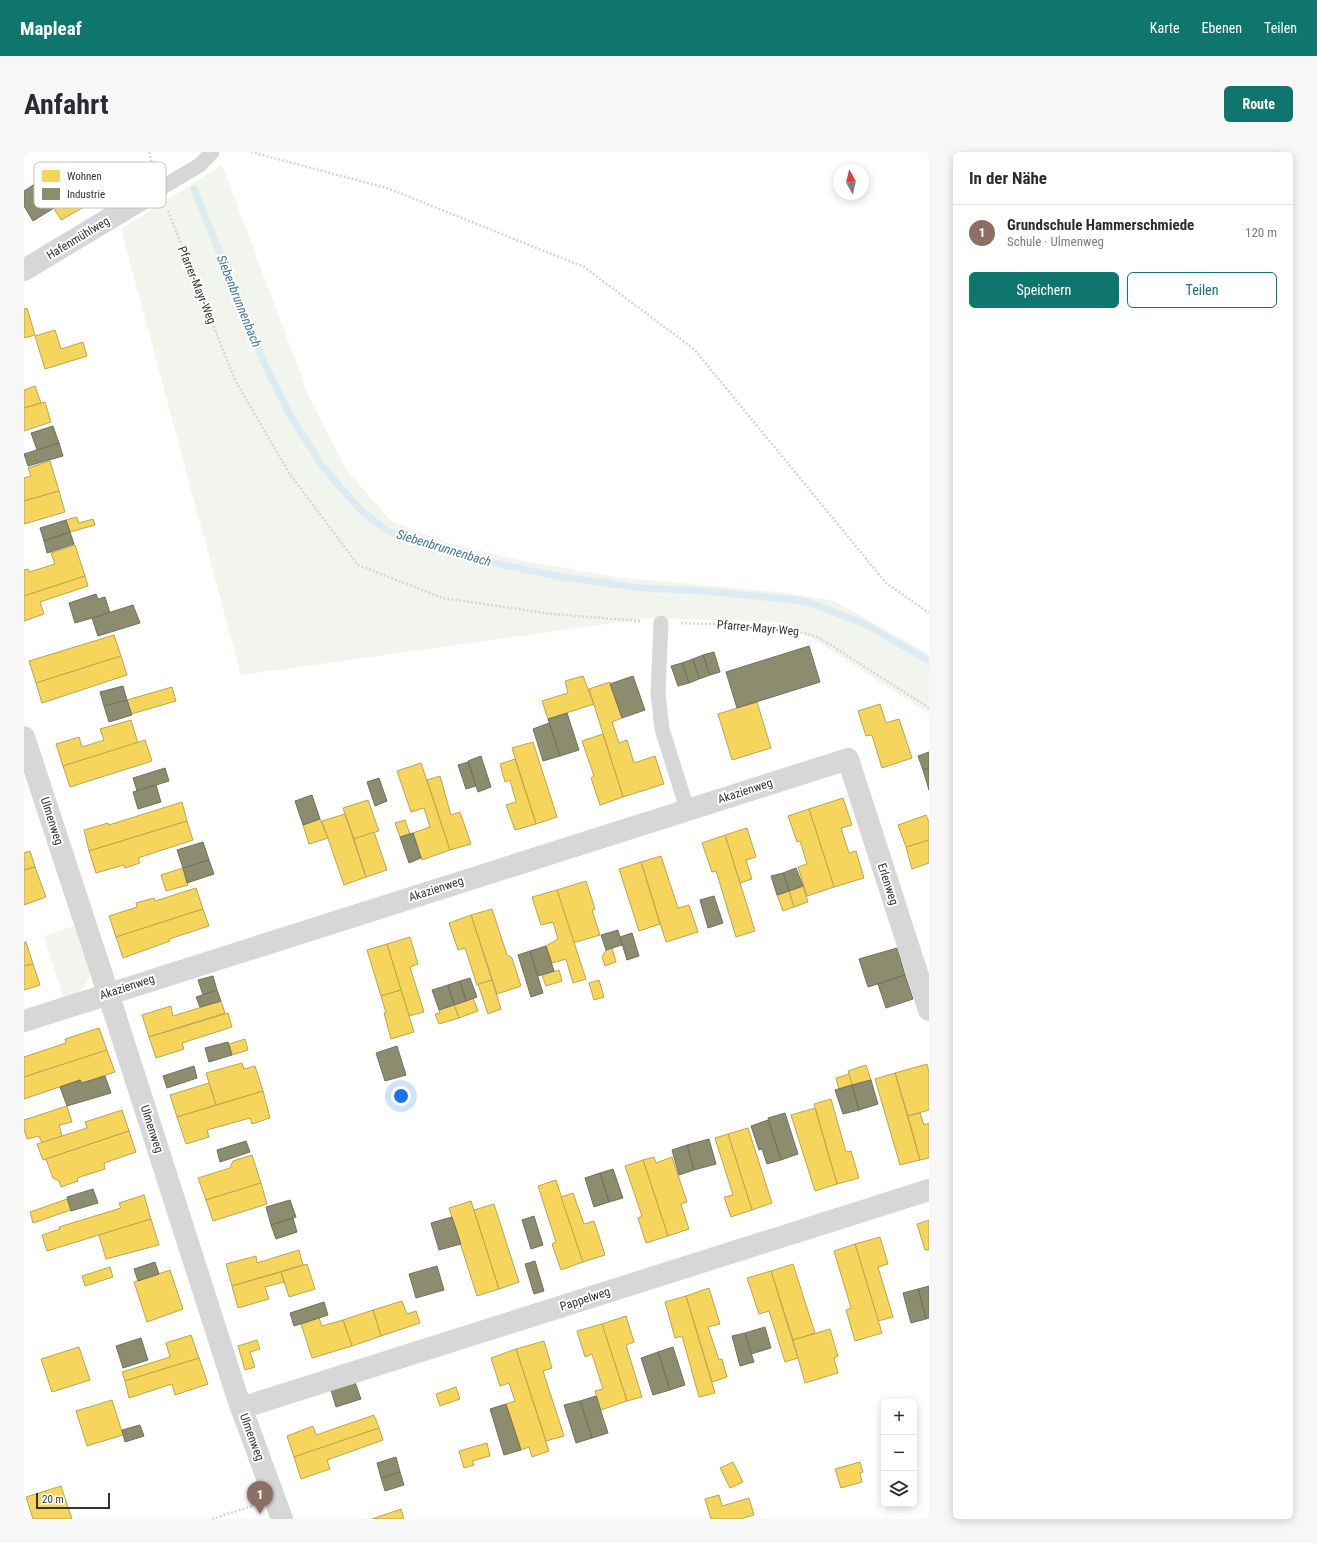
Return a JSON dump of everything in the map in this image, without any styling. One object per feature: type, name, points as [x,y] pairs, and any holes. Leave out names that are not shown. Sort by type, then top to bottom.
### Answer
[{"type":"street","name":"Hafenmühlweg","points":[[24,270],[128,208]]},
{"type":"street","name":"Ulmenweg","points":[[24,737],[241,1408],[282,1519]]},
{"type":"street","name":"Akazienweg","points":[[24,1021],[108,993],[848,759]]},
{"type":"street","name":"Erlenweg","points":[[848,759],[929,1010]]},
{"type":"street","name":"Pappelweg","points":[[241,1408],[929,1190]]},
{"type":"lane","name":"Hafenmühlweg","points":[[166,186],[200,165],[212,152]]},
{"type":"lane","points":[[661,623],[658,693],[662,729],[687,810]]},
{"type":"path","points":[[251,152],[387,188],[584,267],[694,349],[886,583],[929,614]]},
{"type":"path","name":"Pfarrer-Mayr-Weg","points":[[166,198],[236,380],[289,473],[358,565],[443,598],[552,614],[661,623],[722,624],[803,632],[820,638],[929,708]]},
{"type":"path","points":[[212,1519],[275,1498]]},
{"type":"shaded area","points":[[222,165],[309,397],[346,469],[391,521],[445,542],[514,559],[614,577],[788,593],[834,601],[929,654],[929,714],[817,641],[779,622],[650,618],[241,675],[121,229],[154,208],[166,208],[166,200]]},
{"type":"shaded area","points":[[74,926],[90,974],[81,990],[64,1000],[44,936]]},
{"type":"building: Wohnen","points":[[54,208],[82,208],[61,220]]},
{"type":"building: Wohnen","points":[[27,308],[35,335],[24,338],[24,309]]},
{"type":"building: Wohnen","points":[[55,330],[61,349],[83,342],[87,356],[45,369],[35,336]]},
{"type":"building: Wohnen","points":[[35,386],[41,403],[24,408],[24,390]]},
{"type":"building: Wohnen","points":[[45,402],[51,422],[24,431],[24,408]]},
{"type":"building: Wohnen","points":[[50,461],[59,491],[24,501],[24,478],[31,476],[28,468]]},
{"type":"building: Wohnen","points":[[59,491],[65,512],[24,524],[24,501]]},
{"type":"building: Wohnen","points":[[77,517],[79,523],[93,519],[95,525],[70,532],[66,520]]},
{"type":"building: Wohnen","points":[[75,545],[85,576],[24,596],[24,570],[28,569],[29,572],[55,564],[51,553]]},
{"type":"building: Wohnen","points":[[85,576],[88,586],[40,602],[44,614],[24,621],[24,596]]},
{"type":"building: Wohnen","points":[[114,635],[121,656],[36,683],[29,661]]},
{"type":"building: Wohnen","points":[[121,656],[127,675],[42,703],[36,683]]},
{"type":"building: Wohnen","points":[[583,676],[594,704],[548,719],[542,701],[568,693],[565,681]]},
{"type":"building: Wohnen","points":[[610,682],[622,718],[612,722],[619,743],[627,740],[634,763],[655,756],[664,784],[623,797],[589,689]]},
{"type":"building: Wohnen","points":[[172,687],[176,701],[131,714],[127,700]]},
{"type":"building: Wohnen","points":[[757,702],[771,748],[732,760],[718,714]]},
{"type":"building: Wohnen","points":[[880,704],[886,723],[899,719],[912,758],[882,768],[872,735],[866,736],[858,711]]},
{"type":"building: Wohnen","points":[[131,720],[138,743],[63,766],[56,744],[79,737],[82,747],[104,740],[100,729]]},
{"type":"building: Wohnen","points":[[603,734],[623,797],[600,805],[591,778],[594,776],[582,741]]},
{"type":"building: Wohnen","points":[[145,740],[152,761],[70,787],[63,766]]},
{"type":"building: Wohnen","points":[[533,742],[557,817],[536,824],[512,748]]},
{"type":"building: Wohnen","points":[[515,759],[536,824],[515,830],[506,805],[516,802],[510,780],[505,782],[500,764]]},
{"type":"building: Wohnen","points":[[421,763],[450,850],[422,860],[413,833],[430,827],[424,808],[411,812],[397,771]]},
{"type":"building: Wohnen","points":[[440,776],[451,815],[460,812],[471,844],[450,850],[427,780]]},
{"type":"building: Wohnen","points":[[843,798],[852,825],[841,828],[849,853],[856,851],[864,878],[834,887],[809,809]]},
{"type":"building: Wohnen","points":[[368,800],[379,831],[354,839],[343,808]]},
{"type":"building: Wohnen","points":[[182,802],[187,821],[89,851],[84,830],[108,823],[109,825]]},
{"type":"building: Wohnen","points":[[809,809],[834,887],[807,896],[798,867],[807,864],[800,841],[797,842],[788,816]]},
{"type":"building: Wohnen","points":[[345,814],[366,877],[344,885],[322,821]]},
{"type":"building: Wohnen","points":[[926,815],[929,822],[929,840],[906,847],[898,825]]},
{"type":"building: Wohnen","points":[[320,819],[328,838],[309,844],[303,825]]},
{"type":"building: Wohnen","points":[[405,820],[410,834],[400,837],[395,823]]},
{"type":"building: Wohnen","points":[[187,821],[193,840],[138,858],[140,863],[125,868],[124,865],[96,873],[89,851]]},
{"type":"building: Wohnen","points":[[747,828],[756,857],[746,860],[752,879],[740,883],[725,835]]},
{"type":"building: Wohnen","points":[[374,832],[387,870],[366,877],[354,839]]},
{"type":"building: Wohnen","points":[[725,835],[755,931],[736,937],[716,871],[712,872],[702,843]]},
{"type":"building: Wohnen","points":[[929,840],[929,863],[912,869],[906,847]]},
{"type":"building: Wohnen","points":[[30,851],[35,867],[24,870],[24,853]]},
{"type":"building: Wohnen","points":[[661,856],[678,908],[689,905],[698,932],[666,942],[641,862]]},
{"type":"building: Wohnen","points":[[641,862],[660,924],[639,931],[619,869]]},
{"type":"building: Wohnen","points":[[35,867],[46,897],[24,905],[24,870]]},
{"type":"building: Wohnen","points":[[183,868],[188,885],[166,891],[161,875]]},
{"type":"building: Wohnen","points":[[586,881],[595,909],[592,910],[600,935],[573,943],[557,890]]},
{"type":"building: Wohnen","points":[[803,886],[808,902],[794,907],[789,891]]},
{"type":"building: Wohnen","points":[[196,888],[203,909],[116,937],[109,916],[137,907],[136,903],[154,898],[155,901]]},
{"type":"building: Wohnen","points":[[557,890],[586,979],[573,983],[566,959],[552,963],[546,946],[558,939],[553,922],[541,925],[532,897]]},
{"type":"building: Wohnen","points":[[789,891],[794,907],[783,911],[777,895]]},
{"type":"building: Wohnen","points":[[203,909],[209,926],[169,939],[170,941],[123,958],[116,937]]},
{"type":"building: Wohnen","points":[[492,909],[507,955],[512,958],[521,986],[497,994],[471,915]]},
{"type":"building: Wohnen","points":[[471,915],[492,980],[477,985],[465,948],[458,950],[449,923]]},
{"type":"building: Wohnen","points":[[410,937],[418,964],[410,967],[424,1012],[409,1016],[387,944]]},
{"type":"building: Wohnen","points":[[24,942],[26,942],[33,964],[24,966]]},
{"type":"building: Wohnen","points":[[387,944],[401,990],[381,996],[367,950]]},
{"type":"building: Wohnen","points":[[612,948],[616,962],[605,966],[602,957],[606,950]]},
{"type":"building: Wohnen","points":[[33,964],[40,985],[24,990],[24,966]]},
{"type":"building: Wohnen","points":[[559,970],[562,981],[546,986],[542,975]]},
{"type":"building: Wohnen","points":[[492,980],[501,1009],[488,1014],[478,984]]},
{"type":"building: Wohnen","points":[[599,980],[604,997],[594,1000],[589,983]]},
{"type":"building: Wohnen","points":[[401,990],[414,1032],[391,1039],[381,996]]},
{"type":"building: Wohnen","points":[[473,998],[478,1011],[459,1018],[454,1005]]},
{"type":"building: Wohnen","points":[[221,1001],[225,1013],[149,1037],[142,1015],[171,1006],[173,1016]]},
{"type":"building: Wohnen","points":[[454,1005],[459,1018],[439,1024],[435,1014],[440,1013],[439,1010]]},
{"type":"building: Wohnen","points":[[228,1013],[232,1027],[182,1043],[184,1049],[156,1058],[149,1037]]},
{"type":"building: Wohnen","points":[[99,1028],[107,1050],[24,1077],[24,1057],[66,1043],[65,1039]]},
{"type":"building: Wohnen","points":[[245,1039],[248,1050],[232,1055],[229,1044]]},
{"type":"building: Wohnen","points":[[107,1050],[115,1072],[82,1083],[80,1080],[24,1099],[24,1077]]},
{"type":"building: Wohnen","points":[[242,1063],[244,1069],[255,1066],[263,1091],[216,1105],[206,1073]]},
{"type":"building: Wohnen","points":[[927,1064],[929,1072],[929,1110],[908,1116],[895,1073]]},
{"type":"building: Wohnen","points":[[866,1065],[871,1080],[852,1085],[848,1071]]},
{"type":"building: Wohnen","points":[[895,1073],[920,1160],[900,1165],[875,1079]]},
{"type":"building: Wohnen","points":[[849,1074],[852,1085],[839,1089],[836,1078]]},
{"type":"building: Wohnen","points":[[209,1083],[216,1105],[177,1117],[170,1095]]},
{"type":"building: Wohnen","points":[[263,1091],[270,1118],[252,1124],[250,1118],[207,1130],[209,1137],[186,1144],[177,1117]]},
{"type":"building: Wohnen","points":[[831,1099],[846,1152],[851,1151],[859,1178],[837,1184],[814,1104]]},
{"type":"building: Wohnen","points":[[67,1106],[72,1122],[59,1125],[62,1136],[42,1143],[39,1136],[27,1139],[24,1129],[24,1120]]},
{"type":"building: Wohnen","points":[[815,1108],[837,1184],[815,1191],[791,1115]]},
{"type":"building: Wohnen","points":[[122,1110],[129,1131],[43,1160],[37,1144],[87,1128],[85,1122]]},
{"type":"building: Wohnen","points":[[920,1113],[924,1125],[929,1123],[929,1158],[920,1160],[908,1116]]},
{"type":"building: Wohnen","points":[[748,1128],[772,1203],[752,1210],[728,1134]]},
{"type":"building: Wohnen","points":[[129,1131],[136,1152],[104,1163],[105,1169],[77,1178],[78,1181],[61,1187],[59,1181],[53,1178],[46,1159]]},
{"type":"building: Wohnen","points":[[728,1134],[752,1210],[731,1217],[724,1197],[733,1195],[715,1138]]},
{"type":"building: Wohnen","points":[[252,1155],[261,1183],[206,1200],[198,1178],[230,1168],[233,1161]]},
{"type":"building: Wohnen","points":[[654,1157],[656,1163],[672,1157],[687,1202],[681,1204],[689,1229],[668,1236],[643,1160]]},
{"type":"building: Wohnen","points":[[643,1160],[668,1236],[646,1243],[638,1218],[642,1216],[625,1166]]},
{"type":"building: Wohnen","points":[[556,1180],[583,1262],[561,1270],[552,1244],[556,1242],[538,1186]]},
{"type":"building: Wohnen","points":[[261,1183],[267,1204],[213,1221],[206,1200]]},
{"type":"building: Wohnen","points":[[573,1193],[584,1224],[594,1221],[605,1255],[583,1262],[561,1197]]},
{"type":"building: Wohnen","points":[[144,1195],[151,1219],[47,1251],[42,1235],[60,1229],[59,1227],[121,1208],[119,1203]]},
{"type":"building: Wohnen","points":[[67,1199],[71,1210],[33,1223],[30,1212]]},
{"type":"building: Wohnen","points":[[471,1201],[499,1289],[477,1296],[449,1208]]},
{"type":"building: Wohnen","points":[[494,1204],[519,1282],[499,1289],[474,1210]]},
{"type":"building: Wohnen","points":[[151,1219],[159,1245],[106,1259],[99,1235]]},
{"type":"building: Wohnen","points":[[929,1220],[929,1250],[925,1250],[917,1224]]},
{"type":"building: Wohnen","points":[[880,1237],[888,1264],[878,1267],[893,1317],[878,1321],[855,1244]]},
{"type":"building: Wohnen","points":[[855,1244],[882,1333],[855,1341],[846,1310],[851,1308],[834,1251]]},
{"type":"building: Wohnen","points":[[299,1250],[303,1265],[232,1286],[226,1264],[256,1256],[257,1263]]},
{"type":"building: Wohnen","points":[[307,1264],[315,1289],[289,1297],[281,1272]]},
{"type":"building: Wohnen","points":[[793,1264],[815,1333],[793,1340],[771,1271]]},
{"type":"building: Wohnen","points":[[110,1267],[113,1277],[85,1286],[82,1276]]},
{"type":"building: Wohnen","points":[[170,1270],[183,1309],[147,1322],[134,1282]]},
{"type":"building: Wohnen","points":[[771,1271],[798,1358],[785,1362],[769,1311],[759,1314],[747,1278]]},
{"type":"building: Wohnen","points":[[281,1272],[284,1282],[265,1287],[269,1299],[238,1308],[232,1286]]},
{"type":"building: Wohnen","points":[[709,1288],[720,1324],[708,1327],[719,1360],[722,1359],[727,1377],[712,1382],[686,1296]]},
{"type":"building: Wohnen","points":[[686,1296],[715,1393],[699,1397],[682,1336],[675,1338],[665,1302]]},
{"type":"building: Wohnen","points":[[402,1301],[407,1314],[416,1311],[420,1323],[381,1336],[373,1310]]},
{"type":"building: Wohnen","points":[[373,1310],[381,1336],[352,1346],[343,1320]]},
{"type":"building: Wohnen","points":[[626,1316],[634,1342],[626,1345],[642,1397],[627,1401],[602,1324]]},
{"type":"building: Wohnen","points":[[319,1318],[322,1326],[343,1320],[352,1346],[312,1358],[301,1324]]},
{"type":"building: Wohnen","points":[[602,1324],[627,1401],[601,1410],[595,1391],[603,1389],[592,1354],[585,1357],[577,1331]]},
{"type":"building: Wohnen","points":[[830,1329],[838,1356],[834,1358],[838,1373],[805,1383],[793,1340]]},
{"type":"building: Wohnen","points":[[191,1335],[199,1358],[125,1381],[122,1372],[170,1357],[166,1343]]},
{"type":"building: Wohnen","points":[[257,1340],[260,1349],[250,1352],[255,1367],[245,1370],[238,1346]]},
{"type":"building: Wohnen","points":[[544,1341],[552,1368],[543,1371],[564,1436],[546,1441],[516,1349]]},
{"type":"building: Wohnen","points":[[79,1347],[90,1380],[52,1392],[41,1359]]},
{"type":"building: Wohnen","points":[[516,1349],[549,1451],[532,1457],[529,1447],[521,1450],[506,1404],[515,1401],[509,1383],[500,1386],[491,1358]]},
{"type":"building: Wohnen","points":[[199,1358],[208,1384],[175,1395],[172,1384],[129,1398],[125,1381]]},
{"type":"building: Wohnen","points":[[456,1387],[460,1399],[440,1406],[436,1394]]},
{"type":"building: Wohnen","points":[[112,1400],[123,1435],[87,1446],[76,1411]]},
{"type":"building: Wohnen","points":[[374,1415],[379,1428],[294,1457],[287,1436],[313,1426],[316,1435]]},
{"type":"building: Wohnen","points":[[379,1428],[383,1440],[327,1460],[330,1469],[301,1479],[294,1457]]},
{"type":"building: Wohnen","points":[[487,1443],[490,1456],[472,1461],[474,1465],[464,1468],[459,1451]]},
{"type":"building: Wohnen","points":[[733,1462],[743,1482],[730,1488],[720,1468]]},
{"type":"building: Wohnen","points":[[860,1462],[863,1472],[860,1473],[862,1482],[841,1488],[835,1469]]},
{"type":"building: Wohnen","points":[[61,1486],[72,1519],[33,1519],[26,1497]]},
{"type":"building: Wohnen","points":[[719,1495],[722,1506],[749,1498],[754,1515],[740,1519],[711,1519],[705,1499]]},
{"type":"building: Wohnen","points":[[401,1509],[404,1519],[372,1519]]},
{"type":"building: Industrie","points":[[34,185],[34,208],[54,208],[33,221],[24,206],[24,191]]},
{"type":"building: Industrie","points":[[53,426],[59,443],[37,450],[31,433]]},
{"type":"building: Industrie","points":[[59,443],[63,456],[28,466],[24,454]]},
{"type":"building: Industrie","points":[[66,520],[70,532],[44,541],[40,528]]},
{"type":"building: Industrie","points":[[70,532],[74,544],[47,553],[44,541]]},
{"type":"building: Industrie","points":[[96,594],[98,599],[105,597],[110,613],[75,623],[69,603]]},
{"type":"building: Industrie","points":[[133,605],[140,623],[98,636],[92,618]]},
{"type":"building: Industrie","points":[[809,646],[820,682],[737,708],[726,672]]},
{"type":"building: Industrie","points":[[714,652],[720,672],[710,675],[703,655]]},
{"type":"building: Industrie","points":[[703,655],[710,675],[699,679],[693,659]]},
{"type":"building: Industrie","points":[[693,659],[699,679],[689,683],[682,663]]},
{"type":"building: Industrie","points":[[682,663],[689,683],[678,686],[671,666]]},
{"type":"building: Industrie","points":[[633,676],[645,710],[622,718],[610,684]]},
{"type":"building: Industrie","points":[[123,686],[127,700],[104,706],[100,692]]},
{"type":"building: Industrie","points":[[127,700],[132,715],[109,722],[104,706]]},
{"type":"building: Industrie","points":[[567,713],[579,750],[560,756],[548,719]]},
{"type":"building: Industrie","points":[[549,723],[560,756],[543,761],[533,729]]},
{"type":"building: Industrie","points":[[929,752],[929,768],[923,770],[918,756]]},
{"type":"building: Industrie","points":[[481,756],[491,787],[478,792],[468,761]]},
{"type":"building: Industrie","points":[[468,762],[476,786],[466,789],[458,765]]},
{"type":"building: Industrie","points":[[165,768],[169,781],[137,791],[133,778]]},
{"type":"building: Industrie","points":[[929,768],[929,790],[923,770]]},
{"type":"building: Industrie","points":[[379,778],[387,801],[375,806],[367,782]]},
{"type":"building: Industrie","points":[[156,785],[161,802],[138,809],[133,792]]},
{"type":"building: Industrie","points":[[312,795],[320,819],[303,825],[295,801]]},
{"type":"building: Industrie","points":[[413,833],[421,858],[409,863],[400,837]]},
{"type":"building: Industrie","points":[[203,842],[209,860],[183,868],[177,850]]},
{"type":"building: Industrie","points":[[209,860],[214,874],[187,883],[183,868]]},
{"type":"building: Industrie","points":[[796,868],[803,886],[789,891],[783,873]]},
{"type":"building: Industrie","points":[[783,873],[789,891],[777,895],[771,876]]},
{"type":"building: Industrie","points":[[714,896],[723,923],[708,928],[700,900]]},
{"type":"building: Industrie","points":[[618,930],[622,945],[606,950],[601,935]]},
{"type":"building: Industrie","points":[[632,933],[639,956],[627,960],[620,937]]},
{"type":"building: Industrie","points":[[546,946],[554,971],[538,976],[530,951]]},
{"type":"building: Industrie","points":[[897,948],[905,975],[868,987],[859,959]]},
{"type":"building: Industrie","points":[[530,951],[543,993],[531,997],[518,955]]},
{"type":"building: Industrie","points":[[905,975],[913,999],[886,1008],[878,984]]},
{"type":"building: Industrie","points":[[213,976],[217,990],[203,995],[198,980]]},
{"type":"building: Industrie","points":[[470,978],[477,997],[466,1001],[460,981]]},
{"type":"building: Industrie","points":[[460,981],[466,1001],[454,1005],[448,985]]},
{"type":"building: Industrie","points":[[448,985],[454,1005],[439,1010],[432,990]]},
{"type":"building: Industrie","points":[[217,990],[221,1001],[200,1007],[196,997]]},
{"type":"building: Industrie","points":[[228,1042],[232,1055],[209,1062],[205,1048]]},
{"type":"building: Industrie","points":[[397,1046],[406,1075],[385,1081],[376,1053]]},
{"type":"building: Industrie","points":[[194,1066],[197,1078],[167,1088],[163,1076]]},
{"type":"building: Industrie","points":[[105,1076],[111,1093],[67,1106],[60,1087],[80,1080],[82,1083]]},
{"type":"building: Industrie","points":[[871,1080],[878,1104],[859,1110],[852,1085]]},
{"type":"building: Industrie","points":[[852,1085],[859,1110],[843,1114],[835,1090]]},
{"type":"building: Industrie","points":[[785,1113],[798,1154],[781,1160],[768,1118]]},
{"type":"building: Industrie","points":[[768,1120],[781,1160],[767,1164],[762,1149],[759,1150],[751,1126]]},
{"type":"building: Industrie","points":[[709,1139],[716,1164],[694,1170],[687,1145]]},
{"type":"building: Industrie","points":[[246,1141],[250,1152],[220,1162],[217,1150]]},
{"type":"building: Industrie","points":[[687,1145],[694,1170],[679,1175],[672,1150]]},
{"type":"building: Industrie","points":[[613,1169],[623,1198],[609,1202],[600,1173]]},
{"type":"building: Industrie","points":[[600,1173],[609,1202],[594,1207],[585,1178]]},
{"type":"building: Industrie","points":[[93,1189],[98,1203],[71,1211],[67,1197]]},
{"type":"building: Industrie","points":[[290,1200],[296,1217],[271,1225],[266,1207]]},
{"type":"building: Industrie","points":[[534,1216],[543,1245],[531,1249],[522,1220]]},
{"type":"building: Industrie","points":[[452,1217],[461,1244],[439,1250],[431,1223]]},
{"type":"building: Industrie","points":[[293,1218],[297,1232],[276,1239],[271,1225]]},
{"type":"building: Industrie","points":[[535,1261],[544,1291],[534,1294],[525,1264]]},
{"type":"building: Industrie","points":[[155,1262],[159,1274],[138,1281],[134,1269]]},
{"type":"building: Industrie","points":[[437,1266],[444,1290],[416,1298],[409,1274]]},
{"type":"building: Industrie","points":[[929,1286],[929,1318],[926,1319],[918,1289]]},
{"type":"building: Industrie","points":[[918,1289],[926,1319],[911,1323],[903,1293]]},
{"type":"building: Industrie","points":[[324,1302],[328,1315],[294,1326],[290,1313]]},
{"type":"building: Industrie","points":[[765,1327],[771,1348],[751,1354],[745,1333]]},
{"type":"building: Industrie","points":[[745,1333],[754,1362],[740,1366],[732,1336]]},
{"type":"building: Industrie","points":[[141,1338],[148,1360],[123,1368],[116,1346]]},
{"type":"building: Industrie","points":[[673,1347],[685,1385],[670,1390],[658,1352]]},
{"type":"building: Industrie","points":[[658,1352],[670,1390],[653,1395],[641,1358]]},
{"type":"building: Industrie","points":[[355,1382],[361,1399],[336,1407],[331,1390]]},
{"type":"building: Industrie","points":[[596,1396],[608,1433],[592,1438],[580,1401]]},
{"type":"building: Industrie","points":[[580,1401],[592,1438],[576,1443],[564,1405]]},
{"type":"building: Industrie","points":[[506,1404],[521,1450],[504,1455],[490,1409]]},
{"type":"building: Industrie","points":[[140,1425],[144,1436],[125,1442],[122,1430]]},
{"type":"building: Industrie","points":[[396,1457],[400,1472],[381,1478],[377,1463]]},
{"type":"building: Industrie","points":[[400,1472],[404,1485],[385,1491],[381,1478]]},
{"type":"waterway","name":"Siebenbrunnenbach","points":[[194,189],[265,365],[291,417],[321,464],[340,487],[362,511],[386,530],[444,551],[474,559],[562,577],[642,588],[704,591],[805,601],[865,624],[929,661]]},
{"type":"place","name":"Grundschule Hammerschmiede","points":[[260,1514]]}]
